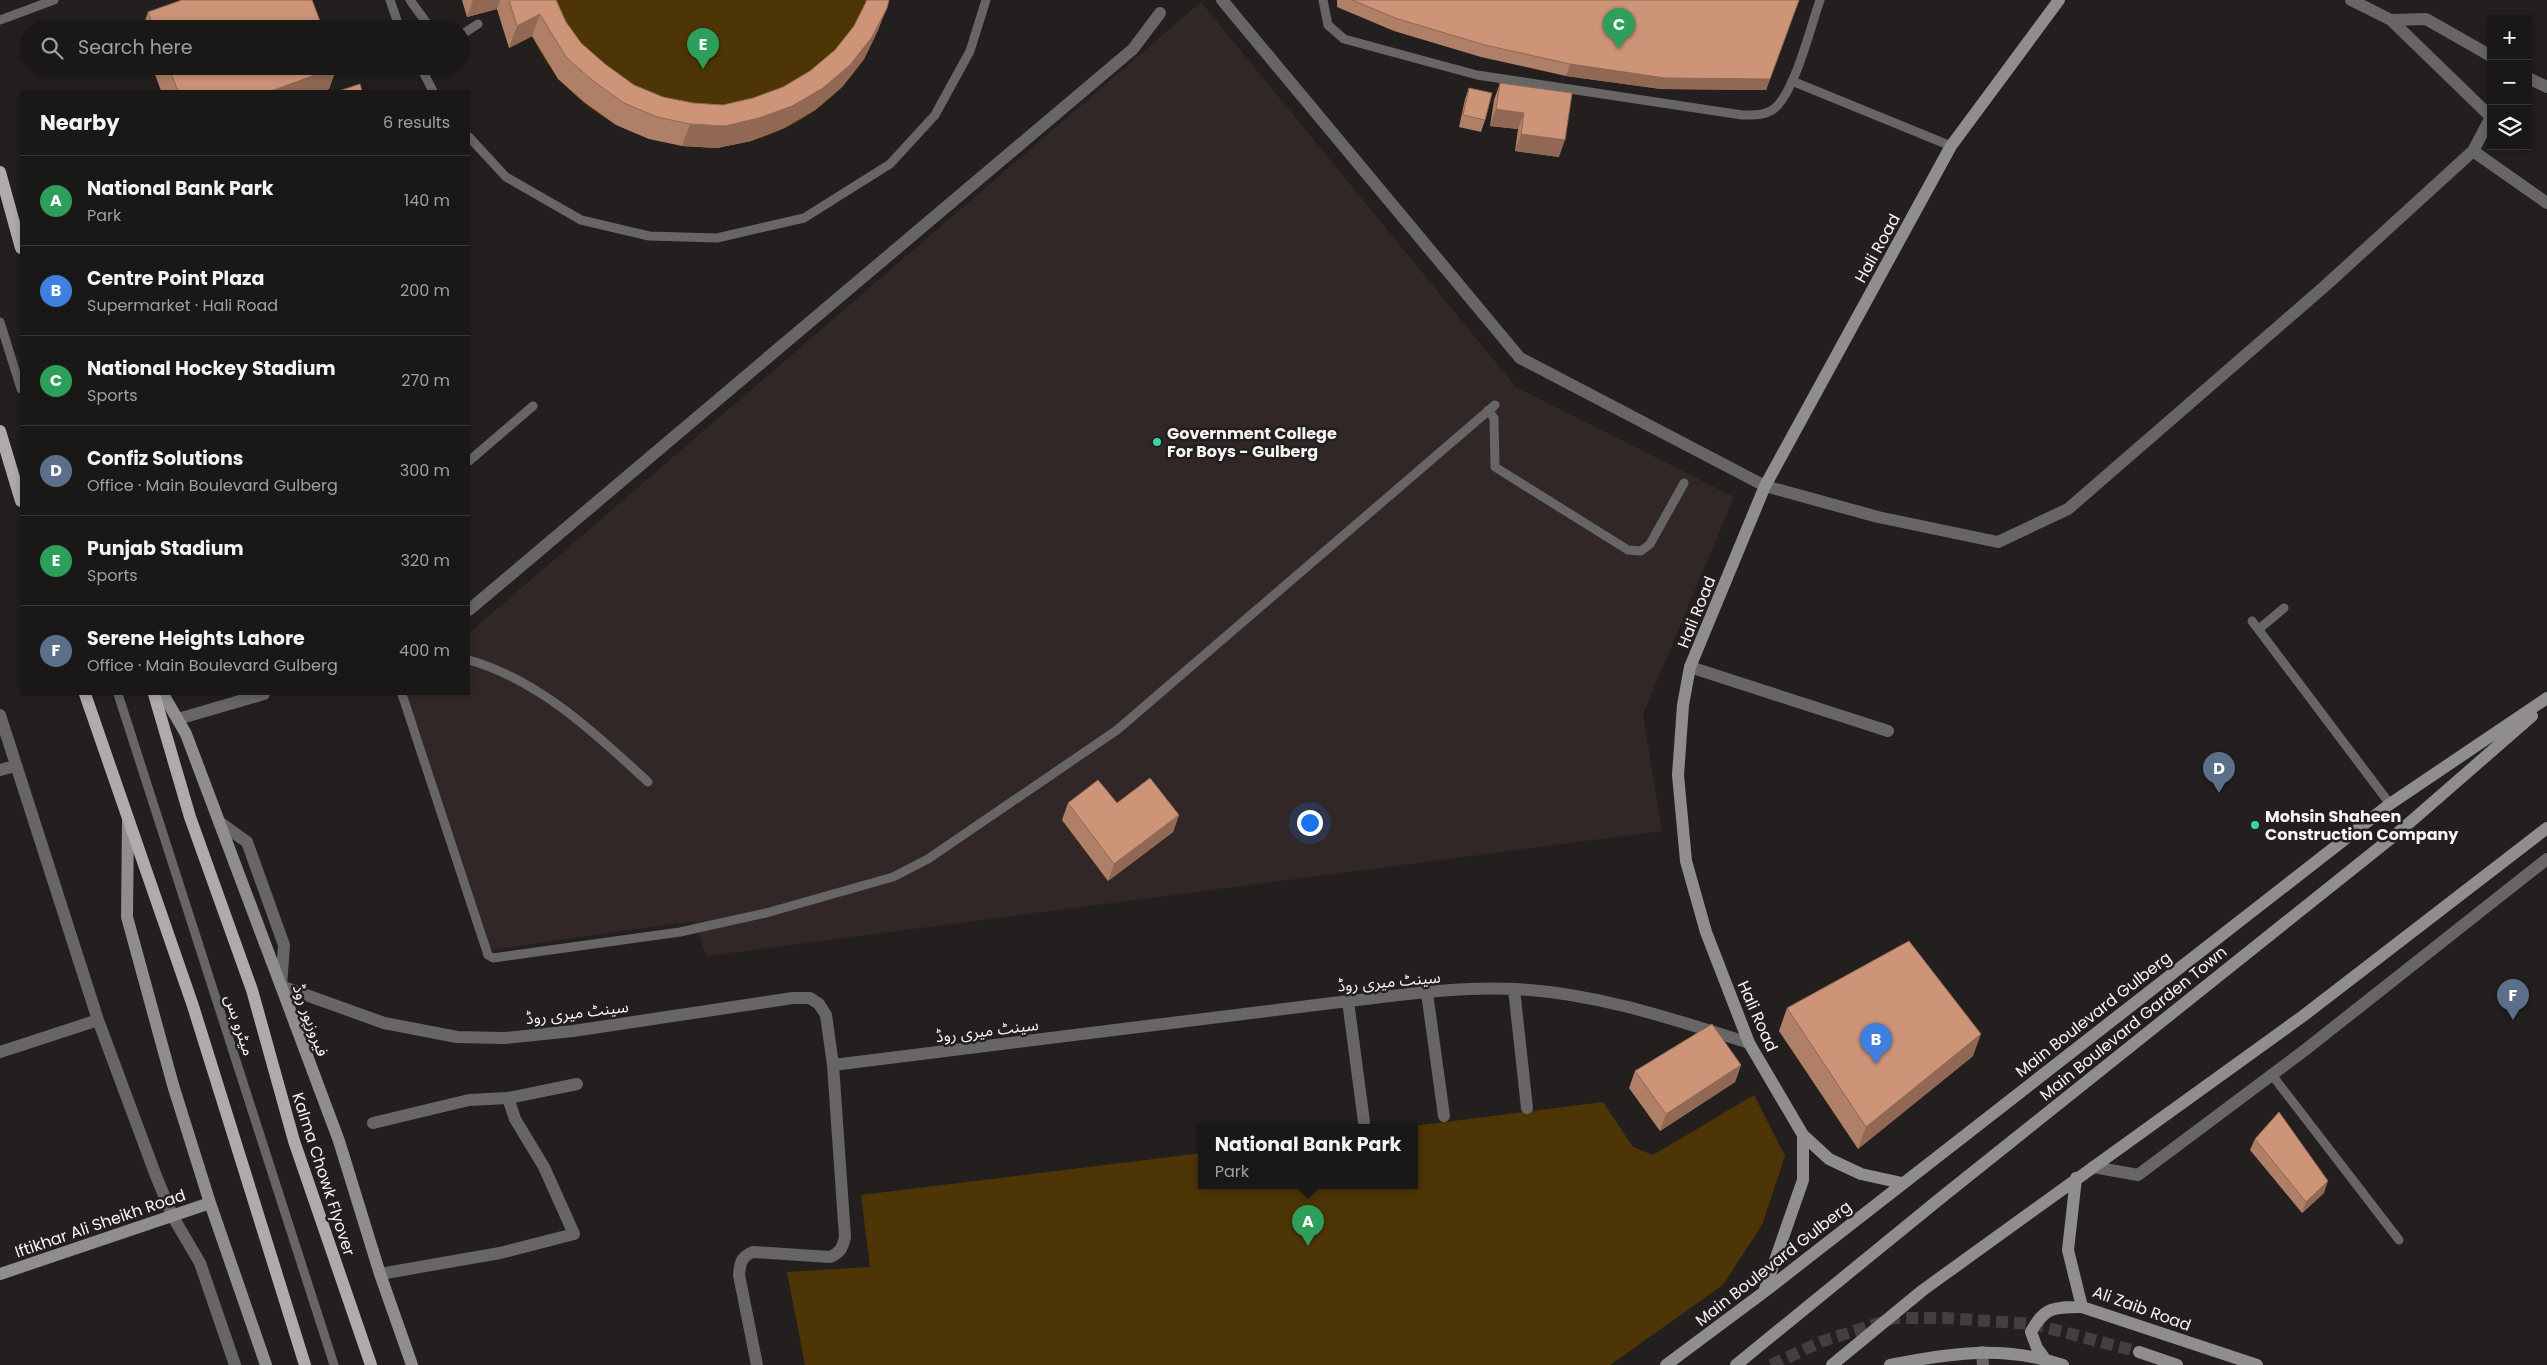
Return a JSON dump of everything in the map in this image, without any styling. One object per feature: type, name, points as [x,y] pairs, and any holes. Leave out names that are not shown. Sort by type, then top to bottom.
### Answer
[{"type":"main road","name":"Hali Road","points":[[1803,1135],[1749,1043],[1706,932],[1686,861],[1678,775],[1683,705],[1690,668],[1765,486],[1951,146],[2059,0]]},
{"type":"main road","points":[[0,172],[20,244]]},
{"type":"main road","points":[[0,431],[20,498]]},
{"type":"main road","points":[[85,695],[193,1006],[306,1365]]},
{"type":"main road","name":"Kalma Chowk Flyover","points":[[154,695],[190,817],[252,990],[294,1141],[370,1365]]},
{"type":"main road","name":"فیروزپور روڈ","points":[[164,695],[186,734],[339,1142],[380,1274],[412,1365]]},
{"type":"main road","name":"Main Boulevard Gulberg","points":[[1666,1365],[1764,1292],[2390,804],[2547,698]]},
{"type":"main road","name":"Main Boulevard Garden Town","points":[[1736,1365],[1942,1197],[2400,831],[2547,703]]},
{"type":"main road","points":[[128,822],[127,916],[173,1085],[210,1203],[266,1365]]},
{"type":"main road","points":[[1832,1365],[1923,1290],[2303,1016],[2547,828]]},
{"type":"main road","points":[[1803,1135],[1829,1160],[1861,1174],[1902,1183]]},
{"type":"main road","points":[[1764,1292],[1784,1240],[1803,1180],[1803,1135]]},
{"type":"main road","name":"Ali Zaib Road","points":[[2076,1178],[2068,1250],[2082,1307],[2256,1365]]},
{"type":"main road","name":"Iftikhar Ali Sheikh Road","points":[[0,1274],[210,1203]]},
{"type":"main road","points":[[2045,1359],[2036,1348],[2031,1332],[2038,1318],[2049,1309],[2082,1307]]},
{"type":"main road","points":[[1890,1365],[1931,1357],[1982,1352],[2004,1352],[2045,1359],[2063,1365]]},
{"type":"main road","points":[[2139,1352],[2177,1365]]},
{"type":"street","points":[[1222,0],[1520,358],[1765,486],[1878,517],[1998,542],[2068,509],[2325,286],[2474,151],[2487,125]]},
{"type":"street","points":[[2351,0],[2392,20],[2487,113]]},
{"type":"street","points":[[470,609],[1133,49],[1160,13]]},
{"type":"street","points":[[2392,20],[2426,19],[2487,54]]},
{"type":"street","points":[[2532,80],[2547,87]]},
{"type":"street","points":[[2474,151],[2547,203]]},
{"type":"street","points":[[1690,668],[1888,731]]},
{"type":"street","points":[[178,719],[261,695]]},
{"type":"street","points":[[0,715],[98,1020],[173,1217],[200,1263],[235,1365]]},
{"type":"street","points":[[0,770],[15,766]]},
{"type":"street","points":[[220,822],[247,842],[284,945],[281,986]]},
{"type":"street","points":[[2093,1167],[2138,1175],[2272,1075],[2547,859]]},
{"type":"street","name":"سینٹ میری روڈ","points":[[281,986],[384,1023],[457,1037],[505,1038],[793,998],[810,998],[819,1004],[826,1015],[832,1066],[1348,1001],[1427,993],[1514,989],[1592,999],[1658,1014],[1749,1043]]},
{"type":"street","points":[[1514,989],[1527,1108]]},
{"type":"street","points":[[1427,993],[1444,1116]]},
{"type":"street","points":[[1348,1001],[1364,1122]]},
{"type":"street","points":[[0,1052],[98,1020]]},
{"type":"street","points":[[757,1365],[739,1276],[740,1264],[744,1256],[753,1252],[830,1258],[843,1247],[845,1237],[832,1066]]},
{"type":"street","points":[[373,1123],[470,1100],[508,1098],[577,1084]]},
{"type":"street","points":[[380,1274],[500,1253],[574,1234],[544,1167],[515,1119],[508,1098]]},
{"type":"street","points":[[1982,1352],[1984,1365]]},
{"type":"lane","points":[[0,20],[54,0]]},
{"type":"lane","points":[[390,0],[397,20]]},
{"type":"lane","points":[[410,0],[424,20]]},
{"type":"lane","points":[[470,138],[506,176],[581,220],[648,236],[718,238],[804,218],[890,164],[936,115],[970,51],[986,0]]},
{"type":"lane","points":[[1324,0],[1328,24],[1344,39],[1477,75],[1742,115],[1762,115],[1777,106],[1792,81],[1820,0]]},
{"type":"lane","points":[[470,29],[478,24]]},
{"type":"lane","points":[[424,75],[432,90]]},
{"type":"lane","points":[[1792,81],[1951,146]]},
{"type":"lane","points":[[0,322],[20,386]]},
{"type":"lane","points":[[470,460],[533,406]]},
{"type":"lane","points":[[402,695],[488,954],[493,958],[680,932],[766,913],[893,877],[928,859],[1116,730],[1492,408],[1495,467],[1628,550],[1641,551],[1650,544],[1684,483]]},
{"type":"lane","points":[[2259,629],[2284,608]]},
{"type":"lane","points":[[2252,621],[2390,804]]},
{"type":"lane","points":[[470,660],[513,679],[558,703],[648,782]]},
{"type":"lane","name":"میٹرو بس","points":[[118,695],[334,1365]]},
{"type":"lane","points":[[2272,1075],[2399,1240]]},
{"type":"shaded area","points":[[462,0],[888,0],[872,45],[864,59],[828,100],[786,128],[739,143],[691,146],[644,136],[600,115],[562,82],[532,37],[509,48],[497,9],[467,17]]},
{"type":"shaded area","name":"Government College For Boys - Gulberg","points":[[1201,2],[1516,387],[1734,497],[1643,714],[1662,831],[707,956],[693,921],[491,950],[407,695],[470,695],[470,632]]},
{"type":"shaded area","points":[[1754,1095],[1785,1156],[1762,1225],[1723,1285],[1610,1365],[805,1365],[787,1272],[870,1267],[861,1195],[1198,1153],[1198,1189],[1418,1189],[1418,1125],[1603,1102],[1633,1147],[1653,1155]]},
{"type":"building","points":[[182,0],[312,0],[320,20],[151,20],[148,12]]},
{"type":"building","points":[[509,0],[556,0],[566,22],[581,43],[605,64],[634,85],[663,97],[693,103],[723,105],[753,98],[783,87],[810,71],[835,50],[854,26],[867,0],[889,0],[887,8],[872,37],[850,65],[823,88],[792,106],[759,118],[725,126],[690,124],[657,117],[624,103],[592,80],[566,57],[540,14],[517,26]]},
{"type":"building","points":[[1352,0],[1799,0],[1770,79],[1665,78],[1570,64],[1485,45],[1398,19]]},
{"type":"building","points":[[172,75],[315,75],[274,90],[178,90]]},
{"type":"building","points":[[1500,83],[1572,93],[1565,140],[1521,134],[1524,113],[1496,109]]},
{"type":"building","points":[[360,84],[362,90],[342,90]]},
{"type":"building","points":[[1469,88],[1492,93],[1485,120],[1463,115]]},
{"type":"building","points":[[1150,778],[1179,815],[1114,864],[1068,803],[1098,780],[1117,803]]},
{"type":"building","points":[[1909,941],[1981,1034],[1866,1127],[1787,1008]]},
{"type":"building","points":[[1712,1024],[1741,1065],[1666,1114],[1635,1071]]},
{"type":"building","points":[[2279,1112],[2328,1181],[2306,1202],[2255,1139]]},
{"type":"tunnel","points":[[1771,1365],[1823,1341],[1895,1318],[1945,1318],[2033,1324],[2139,1352]]},
{"type":"place","name":"National Hockey Stadium","points":[[1619,49]]},
{"type":"place","name":"Punjab Stadium","points":[[703,69]]},
{"type":"place","name":"Government College For Boys - Gulberg","points":[[1157,442]]},
{"type":"place","name":"Confiz Solutions","points":[[2219,793]]},
{"type":"place","name":"Mohsin Shaheen Construction Company","points":[[2255,825]]},
{"type":"place","name":"Serene Heights Lahore","points":[[2513,1020]]},
{"type":"place","name":"Centre Point Plaza","points":[[1876,1064]]},
{"type":"place","name":"National Bank Park","points":[[1308,1246]]}]
